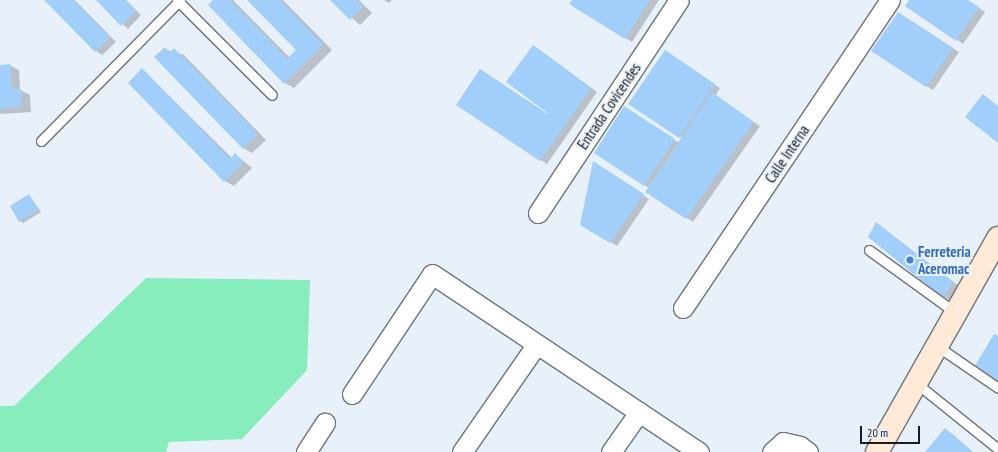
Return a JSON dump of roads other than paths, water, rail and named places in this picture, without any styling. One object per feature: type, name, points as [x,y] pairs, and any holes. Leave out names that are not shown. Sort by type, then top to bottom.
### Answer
[{"type":"main road","points":[[877,452],[998,238]]},
{"type":"street","name":"Entrada Covicendes","points":[[538,213],[679,0]]},
{"type":"street","name":"Calle Interna","points":[[683,308],[890,0]]},
{"type":"street","points":[[352,394],[432,274],[536,345],[699,452]]},
{"type":"street","points":[[462,452],[536,345]]},
{"type":"street","points":[[611,452],[639,412]]},
{"type":"street","points":[[306,452],[325,424]]},
{"type":"street","points":[[772,452],[783,442],[800,446],[808,452]]},
{"type":"lane","points":[[42,141],[179,0],[272,95]]},
{"type":"lane","points":[[869,250],[956,313]]},
{"type":"lane","points":[[937,346],[998,388]]},
{"type":"lane","points":[[916,383],[998,449]]},
{"type":"place","name":"Ferretería Aceromac","points":[[910,260]]}]
